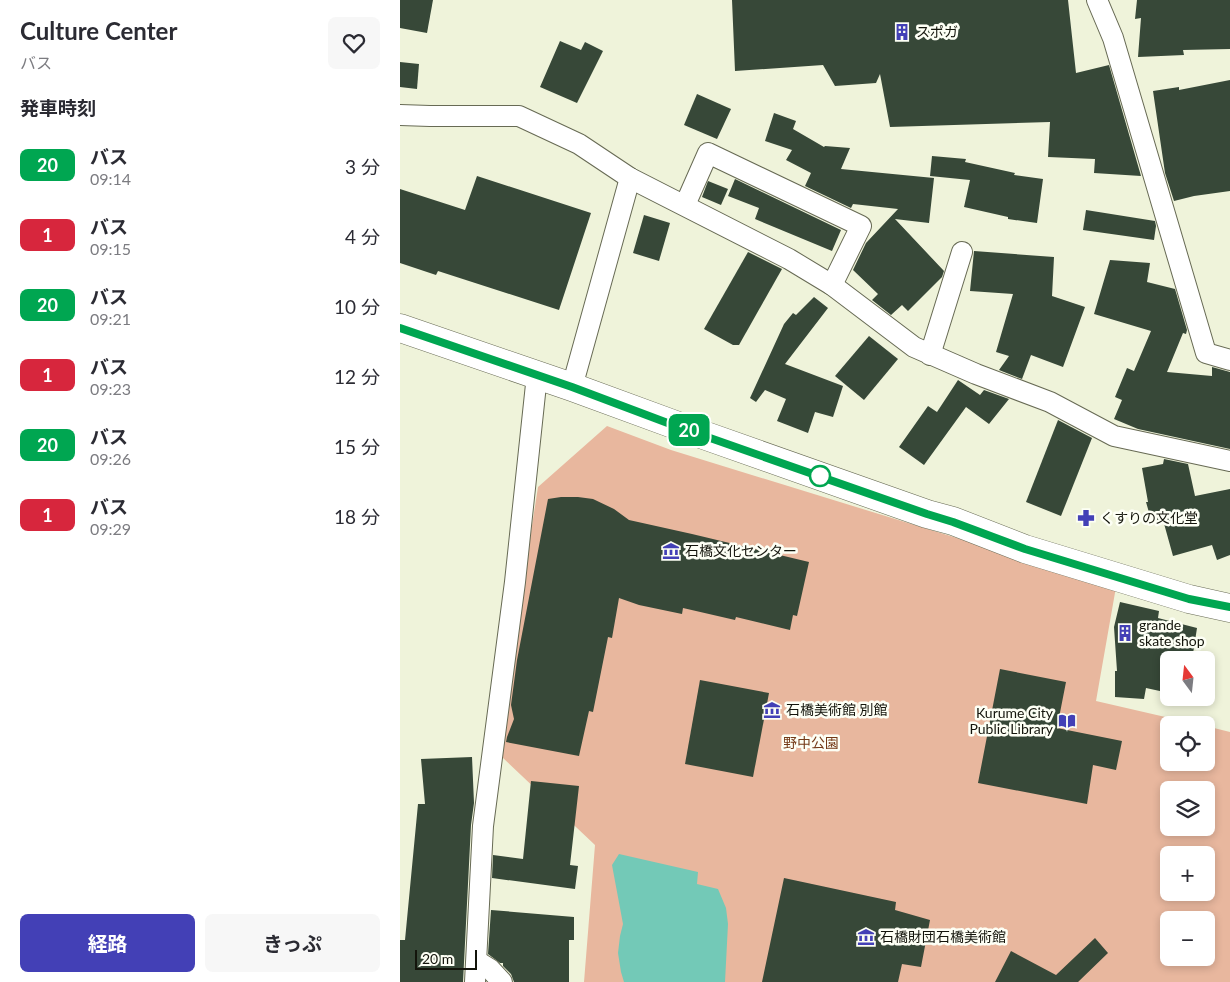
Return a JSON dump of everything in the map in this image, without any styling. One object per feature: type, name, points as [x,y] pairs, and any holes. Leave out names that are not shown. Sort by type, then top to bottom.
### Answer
[{"type":"highway","points":[[400,328],[572,387],[673,425],[953,522],[1025,549],[1189,599],[1230,608]]},
{"type":"street","points":[[1097,0],[1113,38],[1206,353],[1230,360]]},
{"type":"street","points":[[400,115],[519,116],[579,144],[630,178],[788,258],[832,285],[914,347],[930,355],[1050,402],[1114,436],[1230,462]]},
{"type":"street","points":[[685,206],[708,152],[861,226],[832,285]]},
{"type":"street","points":[[572,387],[630,178]]},
{"type":"street","points":[[930,355],[962,252]]},
{"type":"street","points":[[475,982],[483,826],[515,582],[537,375]]},
{"type":"street","points":[[477,960],[490,969],[502,982]]},
{"type":"green space","name":"野中公園","points":[[607,426],[671,450],[1116,587],[1096,701],[1161,716],[1160,771],[1215,771],[1215,728],[1230,732],[1230,982],[584,982],[595,845],[502,757],[517,622],[538,487]]},
{"type":"water","points":[[619,854],[698,872],[697,884],[718,889],[726,908],[728,924],[725,982],[624,982],[618,953],[623,924],[612,865]]},
{"type":"building","points":[[400,0],[433,0],[427,33],[400,28]]},
{"type":"building","name":"スポガ","points":[[732,0],[1068,0],[1076,73],[1109,65],[1141,176],[1094,173],[1095,159],[1048,157],[1050,122],[890,127],[880,74],[876,83],[835,86],[823,65],[735,71]]},
{"type":"building","points":[[1137,0],[1230,0],[1230,49],[1183,50],[1184,55],[1138,57],[1141,18],[1135,19]]},
{"type":"building","points":[[560,41],[581,50],[585,42],[603,51],[577,103],[540,87]]},
{"type":"building","points":[[400,62],[419,64],[417,89],[400,87]]},
{"type":"building","points":[[1230,80],[1230,191],[1174,201],[1165,173],[1153,91],[1179,87],[1179,90]]},
{"type":"building","points":[[697,94],[731,109],[717,139],[684,125]]},
{"type":"building","points":[[774,113],[796,121],[793,129],[824,147],[850,148],[841,169],[934,178],[929,223],[895,219],[944,271],[942,277],[908,311],[902,305],[891,315],[872,300],[878,294],[853,270],[866,243],[898,209],[853,204],[851,208],[805,186],[811,173],[786,160],[792,150],[765,141]]},
{"type":"building","points":[[932,156],[966,159],[965,162],[1015,173],[1014,175],[1043,179],[1037,223],[1008,219],[1008,217],[964,207],[970,180],[930,176]]},
{"type":"building","points":[[477,176],[591,213],[559,310],[438,271],[436,275],[400,263],[400,189],[465,210]]},
{"type":"building","points":[[735,179],[841,230],[832,251],[755,219],[759,208],[728,196]]},
{"type":"building","points":[[708,181],[728,189],[721,205],[702,197]]},
{"type":"building","points":[[1086,210],[1155,221],[1154,240],[1083,230]]},
{"type":"building","points":[[644,215],[670,223],[659,261],[633,253]]},
{"type":"building","points":[[974,251],[1054,257],[1052,296],[1085,307],[1063,367],[1031,355],[1022,379],[999,370],[1009,356],[996,352],[1013,294],[970,291]]},
{"type":"building","points":[[748,252],[782,269],[739,345],[733,345],[704,329]]},
{"type":"building","points":[[1110,260],[1150,263],[1147,282],[1175,289],[1187,330],[1186,334],[1183,333],[1167,372],[1212,376],[1212,367],[1230,372],[1230,449],[1138,429],[1114,419],[1122,400],[1115,397],[1127,368],[1134,371],[1151,331],[1094,314]]},
{"type":"building","points":[[814,297],[828,308],[785,364],[843,386],[833,417],[815,412],[808,433],[777,421],[786,399],[765,390],[756,402],[750,398],[784,324],[793,313],[796,315]]},
{"type":"building","points":[[869,336],[898,359],[864,400],[835,376]]},
{"type":"building","points":[[958,380],[980,395],[984,390],[1009,399],[989,424],[966,407],[924,465],[899,447],[928,406],[937,412]]},
{"type":"building","points":[[1058,420],[1092,438],[1061,516],[1026,502]]},
{"type":"building","points":[[1164,459],[1188,464],[1195,496],[1230,489],[1230,555],[1217,560],[1212,545],[1173,556],[1163,520],[1152,523],[1146,502],[1148,502],[1142,468],[1163,464]]},
{"type":"building","points":[[561,497],[593,499],[614,509],[629,520],[809,562],[797,616],[793,615],[790,630],[736,617],[735,620],[683,608],[682,614],[639,605],[619,598],[612,638],[608,637],[593,712],[589,711],[579,756],[506,742],[514,719],[511,705],[517,660],[548,499]]},
{"type":"building","points":[[1120,602],[1159,611],[1158,618],[1197,628],[1193,651],[1160,651],[1160,691],[1146,688],[1144,699],[1115,697],[1115,671],[1117,671],[1114,627]]},
{"type":"building","points":[[1000,669],[1066,682],[1057,728],[1122,741],[1116,770],[1093,765],[1087,804],[978,783]]},
{"type":"building","points":[[700,680],[769,693],[753,777],[685,764]]},
{"type":"building","points":[[472,757],[474,803],[471,825],[463,982],[400,982],[400,940],[405,940],[418,804],[425,804],[421,759]]},
{"type":"building","points":[[531,781],[579,786],[570,865],[578,866],[575,889],[492,878],[493,855],[523,859]]},
{"type":"building","points":[[784,878],[896,902],[895,910],[930,920],[921,967],[902,964],[898,982],[762,982]]},
{"type":"building","points":[[491,910],[574,917],[574,940],[569,940],[569,982],[514,982],[511,974],[503,966],[503,963],[500,963],[488,954]]},
{"type":"building","points":[[1095,938],[1108,953],[1078,982],[995,982],[1011,951],[1056,975]]},
{"type":"bus line","name":"20","points":[[400,328],[572,387],[1025,549],[1189,599],[1230,607]]},
{"type":"place","name":"スポガ","points":[[902,32]]},
{"type":"place","name":"くすりの文化堂","points":[[1086,518]]},
{"type":"place","name":"石橋文化センター","points":[[671,551]]},
{"type":"place","name":"grande skate shop","points":[[1125,633]]},
{"type":"place","name":"石橋美術館 別館","points":[[772,710]]},
{"type":"place","name":"Kurume City Public Library","points":[[1067,721]]},
{"type":"place","name":"石橋財団石橋美術館","points":[[866,937]]}]
